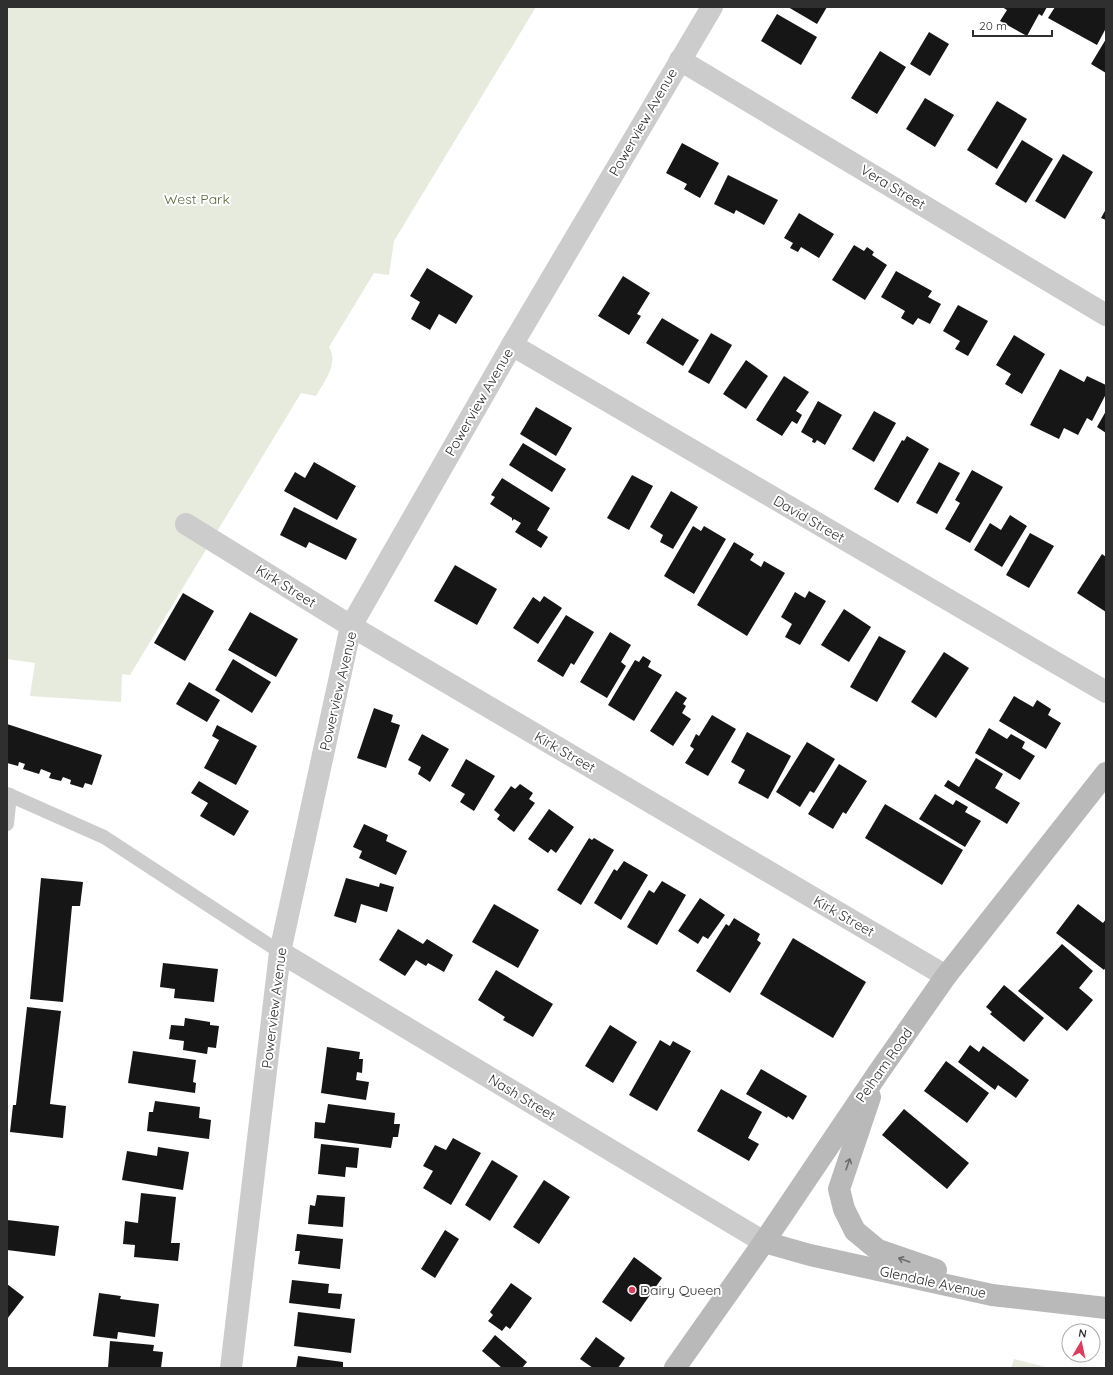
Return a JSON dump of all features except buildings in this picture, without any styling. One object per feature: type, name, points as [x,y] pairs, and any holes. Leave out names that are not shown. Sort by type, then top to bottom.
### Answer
[{"type":"main road","name":"Pelham Road","points":[[675,1368],[764,1242],[878,1073],[946,976],[1106,773]]},
{"type":"main road","points":[[878,1073],[839,1189],[844,1209],[855,1231],[878,1250],[938,1271],[992,1295]]},
{"type":"main road","name":"Glendale Avenue","points":[[764,1242],[810,1255],[992,1295],[1106,1308]]},
{"type":"street","name":"Powerview Avenue","points":[[231,1368],[280,952],[351,626],[512,345],[712,7]]},
{"type":"street","name":"Vera Street","points":[[680,60],[1106,315]]},
{"type":"street","name":"David Street","points":[[512,345],[1106,692]]},
{"type":"street","name":"Kirk Street","points":[[186,524],[351,626],[946,976]]},
{"type":"street","name":"Nash Street","points":[[280,952],[764,1242]]},
{"type":"lane","points":[[7,824],[9,795],[104,837],[280,952]]},
{"type":"green space","name":"West Park","points":[[7,7],[536,7],[394,241],[389,275],[374,273],[329,347],[332,353],[331,366],[326,379],[316,396],[301,393],[130,675],[122,674],[121,702],[30,696],[35,663],[7,659]]},
{"type":"green space","points":[[1014,1359],[1050,1368],[1011,1368]]},
{"type":"place","name":"Dairy Queen","points":[[632,1290]]}]
